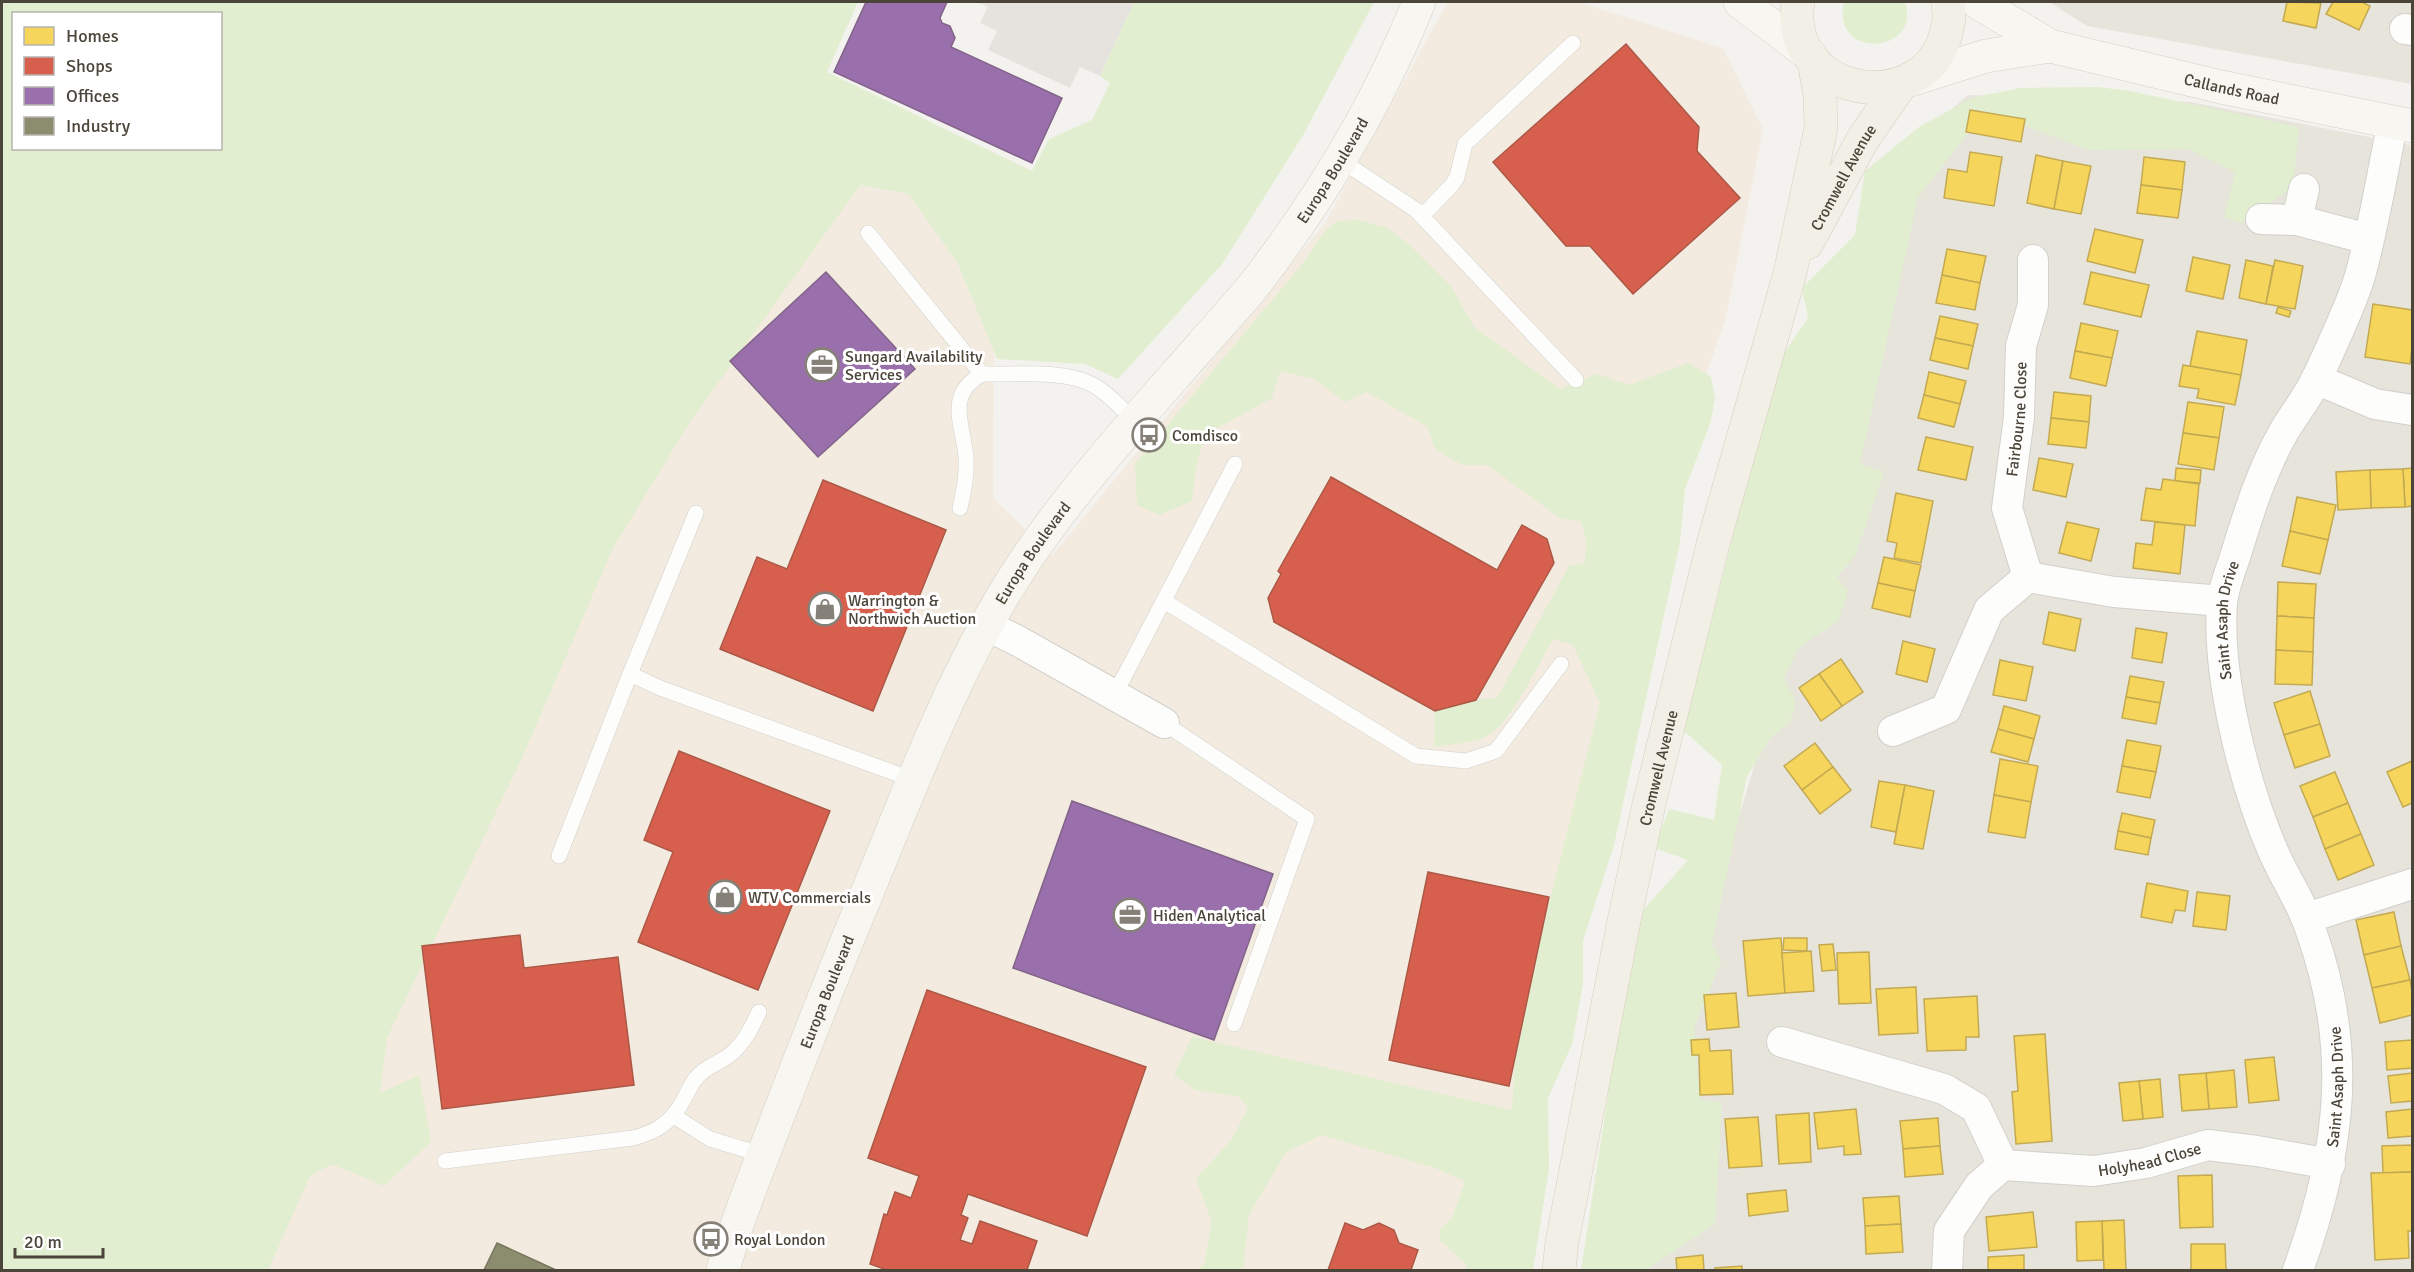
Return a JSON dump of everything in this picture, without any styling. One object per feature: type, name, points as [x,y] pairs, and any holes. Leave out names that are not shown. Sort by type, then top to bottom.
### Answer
[{"type":"main road","name":"Cromwell Avenue","points":[[1559,1270],[1562,1242],[1624,921],[1650,804],[1713,544],[1790,273],[1821,128],[1820,95],[1812,58],[1800,34],[1798,2]]},
{"type":"main road","name":"Cromwell Avenue","points":[[1790,273],[1863,139],[1905,82],[1928,65],[1941,46],[1948,24],[1948,2]]},
{"type":"main road","points":[[1812,58],[1832,77],[1854,87],[1878,89],[1905,82]]},
{"type":"street","name":"Europa Boulevard","points":[[723,1270],[763,1155],[826,990],[948,699],[986,625],[1036,545],[1135,421],[1256,282],[1294,229],[1339,159],[1380,86],[1419,2]]},
{"type":"street","points":[[1740,2],[1812,58]]},
{"type":"street","name":"Callands Road","points":[[1977,2],[2050,46],[2221,87],[2403,124]]},
{"type":"street","name":"Callands Road","points":[[1905,82],[1986,56],[2050,46]]},
{"type":"street","name":"Saint Asaph Drive","points":[[2298,1270],[2319,1209],[2330,1164],[2337,1110],[2337,1048],[2328,985],[2307,918],[2273,851],[2249,783],[2232,714],[2222,644],[2222,601],[2254,496],[2282,434],[2316,380],[2359,278],[2368,239],[2403,124]]},
{"type":"street","points":[[2297,220],[2304,189]]},
{"type":"street","points":[[2261,219],[2297,220],[2368,239]]},
{"type":"street","name":"Fairbourne Close","points":[[2028,577],[2007,508],[2019,417],[2021,346],[2033,305],[2033,260]]},
{"type":"street","points":[[2316,380],[2372,417],[2412,410]]},
{"type":"street","points":[[1893,731],[1946,709],[1989,610],[2028,577],[2114,592],[2222,601]]},
{"type":"street","points":[[986,625],[1164,723]]},
{"type":"street","points":[[2307,918],[2412,884]]},
{"type":"street","points":[[1782,1042],[1944,1089],[1976,1108],[2002,1165],[1979,1186],[1949,1231],[1947,1270]]},
{"type":"street","name":"Holyhead Close","points":[[2002,1165],[2094,1171],[2146,1163],[2208,1145],[2330,1164]]},
{"type":"lane","points":[[1422,216],[1457,177],[1465,144],[1573,43]]},
{"type":"lane","points":[[1339,159],[1416,210],[1576,380]]},
{"type":"lane","points":[[868,233],[982,374]]},
{"type":"lane","points":[[960,508],[966,482],[966,456],[958,410],[961,394],[971,381],[982,374],[1057,375],[1076,378],[1092,384],[1135,421]]},
{"type":"lane","points":[[1114,696],[1235,464]]},
{"type":"lane","points":[[559,855],[696,513]]},
{"type":"lane","points":[[1164,601],[1416,756],[1466,761],[1496,751],[1561,664]]},
{"type":"lane","points":[[630,674],[660,688],[914,780]]},
{"type":"lane","points":[[1164,723],[1307,819],[1234,1024]]},
{"type":"lane","points":[[445,1161],[633,1138],[662,1127],[675,1116],[697,1077],[707,1068],[731,1054],[742,1043],[759,1012]]},
{"type":"lane","points":[[675,1116],[710,1139],[763,1155]]},
{"type":"shaded area","points":[[977,2],[1134,2],[1100,76],[1080,67],[1070,88],[988,50],[997,31],[980,23],[988,7]]},
{"type":"shaded area","points":[[1448,2],[1578,2],[1723,48],[1763,129],[1726,317],[1654,527],[1487,1270],[241,1270],[621,482],[805,176],[909,194],[958,264],[994,351],[993,498],[1052,556],[1325,223]]},
{"type":"shaded area","points":[[2049,2],[2412,2],[2412,84],[2087,26]]},
{"type":"shaded area","points":[[1968,95],[2191,102],[2410,145],[2412,160],[2412,1270],[1634,1270],[1664,1067],[1805,596],[1891,163]]},
{"type":"green space","points":[[2,2],[858,2],[827,72],[1032,171],[1049,139],[1092,120],[1110,83],[1100,76],[1134,2],[1374,2],[1302,137],[1222,264],[1118,379],[1085,364],[997,359],[958,264],[909,194],[860,185],[690,422],[613,548],[521,760],[387,1038],[380,1093],[419,1075],[431,1142],[384,1186],[332,1164],[310,1176],[268,1270],[2,1270]]},
{"type":"green space","points":[[1844,2],[1905,2],[1907,20],[1901,33],[1889,41],[1876,44],[1862,41],[1850,34],[1843,21]]},
{"type":"green space","points":[[2097,87],[2130,91],[2299,127],[2293,187],[2241,223],[2224,217],[2235,172],[2188,149],[2089,150],[1986,111],[1918,197],[1860,464],[1884,472],[1855,556],[1837,577],[1848,591],[1838,621],[1799,647],[1784,678],[1796,703],[1790,722],[1770,738],[1747,777],[1712,944],[1721,961],[1694,1029],[1700,1100],[1722,1102],[1715,1224],[1646,1270],[1581,1270],[1626,978],[1644,909],[1688,860],[1654,848],[1669,809],[1714,820],[1722,765],[1684,731],[1776,365],[1808,318],[1802,288],[1855,235],[1865,171],[1919,127],[1972,98],[2020,88]]},
{"type":"green space","points":[[1360,220],[1387,228],[1409,244],[1451,286],[1474,327],[1560,389],[1597,374],[1629,385],[1688,363],[1711,377],[1715,399],[1710,424],[1685,489],[1680,542],[1614,845],[1583,941],[1583,984],[1572,1044],[1548,1098],[1549,1169],[1533,1270],[1467,1270],[1466,1264],[1440,1240],[1440,1229],[1452,1218],[1465,1181],[1435,1168],[1322,1135],[1286,1152],[1249,1215],[1244,1270],[1197,1270],[1204,1264],[1212,1222],[1196,1179],[1231,1140],[1248,1109],[1240,1097],[1195,1090],[1174,1075],[1192,1037],[1512,1110],[1517,1029],[1600,703],[1573,645],[1553,639],[1516,705],[1498,728],[1489,735],[1476,740],[1434,747],[1435,711],[1476,700],[1497,698],[1569,566],[1585,563],[1586,541],[1581,522],[1560,518],[1487,465],[1462,465],[1435,449],[1428,427],[1367,392],[1345,402],[1314,379],[1280,371],[1272,398],[1205,435],[1196,468],[1192,501],[1159,515],[1137,505],[1135,464],[1304,262],[1325,231],[1337,221]]},
{"type":"building: Homes","points":[[2287,2],[2321,3],[2316,28],[2283,21]]},
{"type":"building: Homes","points":[[2333,2],[2362,2],[2370,6],[2359,30],[2326,14]]},
{"type":"building: Homes","points":[[1970,110],[2025,119],[2021,142],[1966,132]]},
{"type":"building: Homes","points":[[1970,152],[2002,157],[1994,206],[1944,198],[1948,169],[1967,172]]},
{"type":"building: Homes","points":[[2036,155],[2063,161],[2054,209],[2027,203]]},
{"type":"building: Homes","points":[[2144,157],[2185,162],[2182,190],[2141,185]]},
{"type":"building: Homes","points":[[2063,161],[2091,166],[2081,214],[2054,209]]},
{"type":"building: Homes","points":[[2141,185],[2182,190],[2178,218],[2137,213]]},
{"type":"building: Homes","points":[[2095,229],[2143,240],[2135,273],[2087,261]]},
{"type":"building: Homes","points":[[1947,249],[1986,256],[1980,283],[1942,275]]},
{"type":"building: Homes","points":[[2193,257],[2230,265],[2223,299],[2186,291]]},
{"type":"building: Homes","points":[[2246,260],[2273,266],[2266,304],[2239,298]]},
{"type":"building: Homes","points":[[2275,260],[2303,266],[2295,309],[2266,304]]},
{"type":"building: Homes","points":[[2091,272],[2149,285],[2141,317],[2084,304]]},
{"type":"building: Homes","points":[[1942,275],[1980,283],[1975,310],[1936,303]]},
{"type":"building: Homes","points":[[2373,304],[2412,310],[2410,364],[2365,357]]},
{"type":"building: Homes","points":[[2278,307],[2291,311],[2289,317],[2276,313]]},
{"type":"building: Homes","points":[[1940,316],[1978,324],[1973,346],[1935,338]]},
{"type":"building: Homes","points":[[2081,323],[2118,331],[2112,358],[2075,351]]},
{"type":"building: Homes","points":[[2197,331],[2247,340],[2241,375],[2190,366]]},
{"type":"building: Homes","points":[[1935,338],[1973,346],[1968,369],[1930,360]]},
{"type":"building: Homes","points":[[2075,351],[2112,358],[2106,386],[2070,378]]},
{"type":"building: Homes","points":[[2183,365],[2241,375],[2235,405],[2197,398],[2199,389],[2179,386]]},
{"type":"building: Homes","points":[[1929,372],[1966,381],[1960,404],[1924,395]]},
{"type":"building: Homes","points":[[2054,392],[2091,396],[2089,422],[2051,418]]},
{"type":"building: Homes","points":[[1924,395],[1960,404],[1954,427],[1918,418]]},
{"type":"building: Homes","points":[[2188,402],[2224,407],[2219,438],[2183,433]]},
{"type":"building: Homes","points":[[2051,418],[2089,422],[2086,448],[2048,444]]},
{"type":"building: Homes","points":[[2183,433],[2219,438],[2214,470],[2178,464]]},
{"type":"building: Homes","points":[[1926,437],[1973,447],[1966,480],[1918,470]]},
{"type":"building: Homes","points":[[2039,458],[2073,464],[2066,497],[2033,490]]},
{"type":"building: Homes","points":[[2176,468],[2201,470],[2200,483],[2175,481]]},
{"type":"building: Homes","points":[[2412,468],[2412,506],[2405,507],[2403,469]]},
{"type":"building: Homes","points":[[2403,469],[2405,507],[2371,508],[2370,470]]},
{"type":"building: Homes","points":[[2370,470],[2371,508],[2338,510],[2336,472]]},
{"type":"building: Homes","points":[[2163,479],[2199,484],[2195,526],[2141,520],[2146,488],[2161,490]]},
{"type":"building: Homes","points":[[1896,493],[1933,501],[1921,563],[1894,558],[1897,543],[1887,541]]},
{"type":"building: Homes","points":[[2297,497],[2336,505],[2328,540],[2290,531]]},
{"type":"building: Homes","points":[[2067,522],[2099,529],[2091,561],[2059,553]]},
{"type":"building: Homes","points":[[2155,522],[2185,525],[2180,574],[2133,568],[2136,543],[2152,545]]},
{"type":"building: Homes","points":[[2290,531],[2328,540],[2320,574],[2282,566]]},
{"type":"building: Homes","points":[[1884,557],[1921,565],[1915,591],[1878,583]]},
{"type":"building: Homes","points":[[2278,582],[2316,584],[2314,618],[2277,616]]},
{"type":"building: Homes","points":[[1878,583],[1915,591],[1910,617],[1872,608]]},
{"type":"building: Homes","points":[[2049,612],[2081,619],[2075,651],[2043,644]]},
{"type":"building: Homes","points":[[2277,616],[2314,618],[2313,652],[2276,650]]},
{"type":"building: Homes","points":[[2136,628],[2167,633],[2162,663],[2132,658]]},
{"type":"building: Homes","points":[[1903,641],[1935,649],[1927,682],[1896,674]]},
{"type":"building: Homes","points":[[2276,650],[2313,652],[2312,685],[2275,684]]},
{"type":"building: Homes","points":[[1841,659],[1863,692],[1842,706],[1819,674]]},
{"type":"building: Homes","points":[[2000,660],[2033,667],[2026,701],[1993,695]]},
{"type":"building: Homes","points":[[1819,674],[1842,706],[1821,721],[1799,688]]},
{"type":"building: Homes","points":[[2130,676],[2164,682],[2160,703],[2126,697]]},
{"type":"building: Homes","points":[[2310,691],[2320,724],[2284,735],[2274,703]]},
{"type":"building: Homes","points":[[2126,697],[2160,703],[2156,724],[2122,718]]},
{"type":"building: Homes","points":[[2004,706],[2040,716],[2034,739],[1998,729]]},
{"type":"building: Homes","points":[[2320,724],[2330,756],[2295,768],[2284,735]]},
{"type":"building: Homes","points":[[1998,729],[2034,739],[2028,762],[1991,752]]},
{"type":"building: Homes","points":[[2127,740],[2161,746],[2156,772],[2122,766]]},
{"type":"building: Homes","points":[[1815,743],[1833,767],[1802,790],[1784,766]]},
{"type":"building: Homes","points":[[2000,759],[2038,766],[2031,802],[1994,795]]},
{"type":"building: Homes","points":[[2412,761],[2412,803],[2403,807],[2387,772]]},
{"type":"building: Homes","points":[[2122,766],[2156,772],[2150,798],[2117,792]]},
{"type":"building: Homes","points":[[1833,767],[1851,790],[1820,814],[1802,790]]},
{"type":"building: Homes","points":[[2335,772],[2348,803],[2313,817],[2300,786]]},
{"type":"building: Homes","points":[[1879,781],[1905,785],[1896,832],[1871,827]]},
{"type":"building: Homes","points":[[1905,785],[1934,791],[1923,849],[1894,844]]},
{"type":"building: Homes","points":[[1994,795],[2031,802],[2025,838],[1988,832]]},
{"type":"building: Homes","points":[[2348,803],[2361,834],[2325,849],[2313,817]]},
{"type":"building: Homes","points":[[2122,813],[2155,820],[2151,838],[2118,831]]},
{"type":"building: Homes","points":[[2118,831],[2151,838],[2148,855],[2115,849]]},
{"type":"building: Homes","points":[[2361,834],[2374,865],[2338,880],[2325,849]]},
{"type":"building: Homes","points":[[2147,883],[2188,891],[2185,911],[2175,910],[2172,923],[2141,917]]},
{"type":"building: Homes","points":[[2197,892],[2230,896],[2226,930],[2193,926]]},
{"type":"building: Homes","points":[[2394,912],[2401,946],[2364,955],[2356,920]]},
{"type":"building: Homes","points":[[1781,938],[1785,993],[1748,996],[1743,941]]},
{"type":"building: Homes","points":[[1784,938],[1807,938],[1807,951],[1783,950]]},
{"type":"building: Homes","points":[[1833,944],[1836,970],[1822,971],[1819,945]]},
{"type":"building: Homes","points":[[2401,946],[2410,980],[2372,988],[2364,955]]},
{"type":"building: Homes","points":[[1811,951],[1814,991],[1785,993],[1782,953]]},
{"type":"building: Homes","points":[[1869,952],[1871,1003],[1839,1004],[1837,953]]},
{"type":"building: Homes","points":[[2410,980],[2412,1015],[2380,1023],[2372,988]]},
{"type":"building: Homes","points":[[1916,987],[1918,1033],[1879,1035],[1876,989]]},
{"type":"building: Homes","points":[[1736,993],[1739,1027],[1707,1030],[1704,995]]},
{"type":"building: Homes","points":[[1977,996],[1979,1037],[1966,1037],[1966,1050],[1927,1051],[1924,999]]},
{"type":"building: Homes","points":[[2045,1034],[2052,1141],[2016,1144],[2012,1092],[2018,1091],[2014,1036]]},
{"type":"building: Homes","points":[[1709,1039],[1710,1051],[1731,1050],[1733,1094],[1700,1095],[1699,1055],[1692,1055],[1691,1040]]},
{"type":"building: Homes","points":[[2412,1040],[2412,1068],[2387,1070],[2385,1042]]},
{"type":"building: Homes","points":[[2274,1057],[2279,1100],[2249,1103],[2245,1060]]},
{"type":"building: Homes","points":[[2234,1070],[2237,1107],[2209,1109],[2206,1073]]},
{"type":"building: Homes","points":[[2206,1073],[2209,1109],[2182,1111],[2179,1075]]},
{"type":"building: Homes","points":[[2412,1073],[2412,1101],[2391,1103],[2388,1076]]},
{"type":"building: Homes","points":[[2160,1079],[2163,1117],[2143,1119],[2139,1081]]},
{"type":"building: Homes","points":[[2139,1081],[2143,1119],[2123,1121],[2119,1083]]},
{"type":"building: Homes","points":[[1856,1109],[1861,1154],[1844,1155],[1844,1146],[1818,1149],[1814,1113]]},
{"type":"building: Homes","points":[[2412,1109],[2412,1136],[2388,1138],[2386,1112]]},
{"type":"building: Homes","points":[[1809,1113],[1811,1162],[1779,1164],[1776,1115]]},
{"type":"building: Homes","points":[[1758,1117],[1762,1166],[1729,1168],[1725,1119]]},
{"type":"building: Homes","points":[[1938,1118],[1940,1146],[1903,1149],[1900,1121]]},
{"type":"building: Homes","points":[[2412,1145],[2412,1172],[2383,1173],[2382,1146]]},
{"type":"building: Homes","points":[[1940,1146],[1943,1174],[1905,1177],[1903,1149]]},
{"type":"building: Homes","points":[[2412,1172],[2412,1231],[2408,1231],[2409,1258],[2375,1260],[2371,1173]]},
{"type":"building: Homes","points":[[2212,1175],[2213,1227],[2180,1228],[2178,1176]]},
{"type":"building: Homes","points":[[1786,1190],[1788,1211],[1749,1216],[1747,1194]]},
{"type":"building: Homes","points":[[1899,1196],[1901,1224],[1865,1226],[1863,1198]]},
{"type":"building: Homes","points":[[2033,1212],[2037,1247],[1989,1251],[1986,1217]]},
{"type":"building: Homes","points":[[2124,1220],[2126,1270],[2104,1270],[2102,1221]]},
{"type":"building: Homes","points":[[2102,1221],[2103,1260],[2077,1261],[2076,1222]]},
{"type":"building: Homes","points":[[1901,1224],[1903,1252],[1866,1254],[1865,1226]]},
{"type":"building: Homes","points":[[2191,1244],[2225,1244],[2226,1270],[2191,1270]]},
{"type":"building: Homes","points":[[1703,1255],[1704,1270],[1677,1270],[1676,1258]]},
{"type":"building: Homes","points":[[2024,1255],[2024,1270],[1988,1270],[1988,1257]]},
{"type":"building: Homes","points":[[1742,1266],[1742,1270],[1716,1270],[1715,1268]]},
{"type":"building: Shops","points":[[1626,44],[1699,127],[1697,151],[1740,198],[1633,294],[1590,246],[1566,246],[1493,162]]},
{"type":"building: Shops","points":[[1331,477],[1497,570],[1522,525],[1547,539],[1554,563],[1476,700],[1435,711],[1274,622],[1268,598],[1281,574],[1278,571]]},
{"type":"building: Shops","name":"Warrington & Northwich Auction","points":[[823,480],[946,530],[873,711],[720,649],[757,557],[787,569]]},
{"type":"building: Shops","name":"WTV Commercials","points":[[679,751],[830,811],[758,990],[638,942],[673,852],[644,840]]},
{"type":"building: Shops","points":[[1428,872],[1549,897],[1509,1086],[1389,1060]]},
{"type":"building: Shops","points":[[520,935],[524,968],[618,957],[634,1085],[442,1109],[422,946]]},
{"type":"building: Shops","points":[[927,990],[1146,1067],[1087,1236],[968,1194],[961,1215],[968,1218],[960,1240],[972,1244],[980,1221],[1037,1241],[1027,1270],[887,1270],[870,1264],[884,1214],[887,1215],[895,1192],[911,1198],[919,1176],[868,1158]]},
{"type":"building: Shops","points":[[1345,1223],[1363,1230],[1379,1223],[1394,1230],[1399,1243],[1418,1250],[1411,1270],[1328,1270]]},
{"type":"building: Offices","points":[[866,2],[947,2],[940,18],[942,23],[950,26],[955,38],[951,47],[1062,98],[1032,163],[834,72]]},
{"type":"building: Offices","name":"Sungard Availability Services","points":[[826,272],[915,369],[818,457],[730,361]]},
{"type":"building: Offices","points":[[1072,801],[1273,874],[1214,1040],[1013,968]]},
{"type":"building: Industry","points":[[497,1243],[556,1270],[484,1270]]},
{"type":"place","name":"Sungard Availability Services","points":[[822,365]]},
{"type":"place","name":"Comdisco","points":[[1149,435]]},
{"type":"place","name":"Warrington & Northwich Auction","points":[[825,609]]},
{"type":"place","name":"WTV Commercials","points":[[725,897]]},
{"type":"place","name":"Hiden Analytical","points":[[1130,915]]},
{"type":"place","name":"Royal London","points":[[711,1239]]}]
